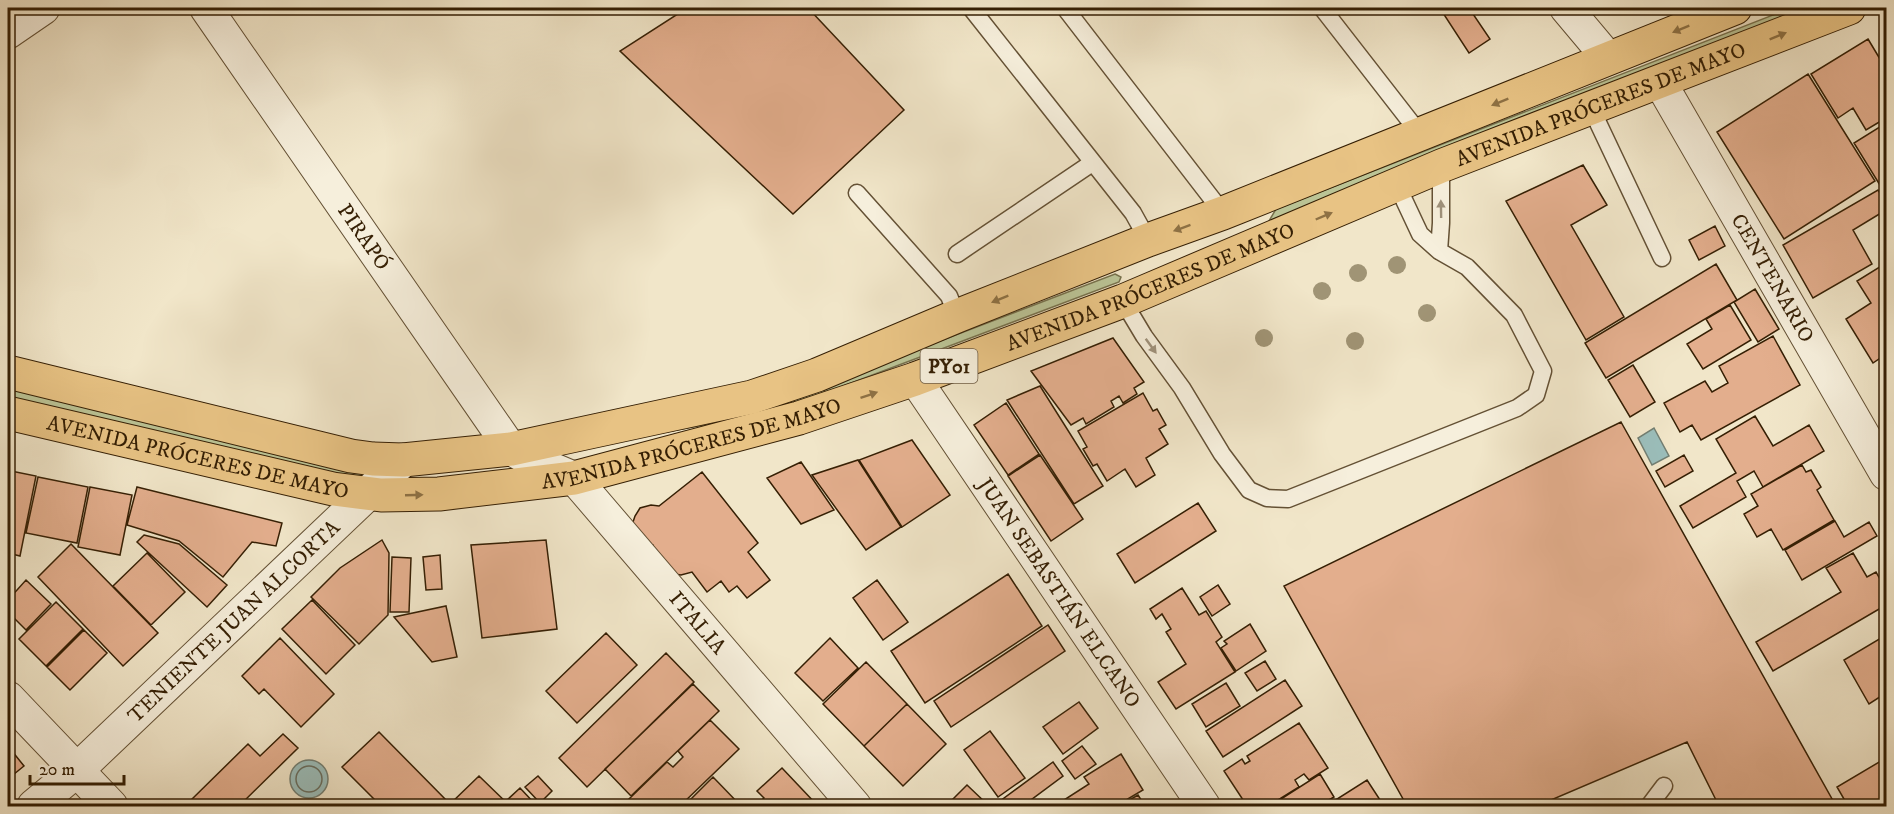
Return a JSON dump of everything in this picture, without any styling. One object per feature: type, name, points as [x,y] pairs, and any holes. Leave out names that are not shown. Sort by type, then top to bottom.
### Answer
[{"type":"highway","name":"AVENIDA PRÓCERES DE MAYO","points":[[8,372],[343,454],[373,459],[403,460],[519,454],[753,397],[817,375],[957,316],[1148,240],[1223,213],[1735,8]]},
{"type":"highway","name":"AVENIDA PRÓCERES DE MAYO","points":[[8,413],[333,489],[368,495],[439,494],[574,478],[800,418],[915,379],[1123,301],[1440,166],[1849,8]]},
{"type":"street","points":[[8,32],[42,8]]},
{"type":"street","name":"PIRAPÓ","points":[[206,8],[519,454]]},
{"type":"street","points":[[1566,8],[1608,58]]},
{"type":"street","name":"CENTENARIO","points":[[1660,82],[1887,474]]},
{"type":"street","name":"JUAN SEBASTIÁN ELCANO","points":[[915,379],[1204,807]]},
{"type":"street","name":"ITALIA","points":[[519,454],[574,478],[855,807]]},
{"type":"street","name":"TENIENTE JUAN ALCORTA","points":[[34,807],[76,771],[403,460]]},
{"type":"street","points":[[8,698],[111,807]]},
{"type":"lane","points":[[971,8],[1133,213],[1148,240]]},
{"type":"lane","points":[[1065,8],[1223,213]]},
{"type":"lane","points":[[1322,8],[1420,134]]},
{"type":"lane","points":[[1591,108],[1662,258]]},
{"type":"lane","points":[[957,254],[1092,163]]},
{"type":"lane","points":[[1439,251],[1440,166]]},
{"type":"lane","points":[[1123,301],[1144,336],[1182,388],[1222,454],[1249,490],[1267,498],[1288,499],[1517,408],[1536,396],[1543,371],[1514,315],[1467,267],[1439,251],[1420,234],[1397,185]]},
{"type":"lane","points":[[857,193],[950,296],[957,316]]},
{"type":"lane","points":[[1649,807],[1664,786]]},
{"type":"green space","points":[[1791,8],[1813,8],[1269,221],[1276,209]]},
{"type":"green space","points":[[1115,274],[1121,277],[1119,282],[785,408],[543,455],[783,401]]},
{"type":"green space","points":[[8,386],[372,470],[372,479],[333,473],[8,397]]},
{"type":"water","points":[[1654,428],[1669,456],[1652,465],[1638,438]]},
{"type":"water","points":[[309,760],[316,761],[322,766],[327,772],[327,786],[322,792],[316,797],[309,798],[302,797],[296,792],[291,786],[290,779],[291,772],[296,766],[302,761]]},
{"type":"building","points":[[687,8],[808,8],[904,110],[793,214],[620,51]]},
{"type":"building","points":[[1451,8],[1469,8],[1490,39],[1469,53],[1443,13]]},
{"type":"building","points":[[1868,39],[1886,69],[1886,99],[1883,101],[1886,106],[1886,118],[1866,130],[1853,108],[1838,118],[1811,74]]},
{"type":"building","points":[[1808,74],[1875,181],[1784,239],[1717,132]]},
{"type":"building","points":[[1886,123],[1886,187],[1883,190],[1854,143]]},
{"type":"building","points":[[1583,165],[1607,205],[1571,225],[1624,317],[1586,340],[1506,201]]},
{"type":"building","points":[[1878,190],[1886,204],[1886,210],[1853,230],[1872,264],[1813,298],[1783,245]]},
{"type":"building","points":[[1715,226],[1725,246],[1699,260],[1689,240]]},
{"type":"building","points":[[1886,263],[1886,354],[1873,363],[1846,319],[1871,303],[1857,281]]},
{"type":"building","points":[[1716,264],[1737,300],[1606,378],[1585,343]]},
{"type":"building","points":[[1755,289],[1779,329],[1758,342],[1734,302]]},
{"type":"building","points":[[1730,305],[1751,340],[1703,369],[1687,344],[1712,329],[1706,319]]},
{"type":"building","points":[[1773,336],[1800,385],[1701,440],[1692,425],[1680,432],[1664,403],[1705,381],[1712,392],[1728,383],[1719,366]]},
{"type":"building","points":[[1113,338],[1144,382],[1134,388],[1137,394],[1123,403],[1119,396],[1111,401],[1114,407],[1086,424],[1083,418],[1071,425],[1031,371]]},
{"type":"building","points":[[1633,365],[1655,402],[1630,417],[1608,380]]},
{"type":"building","points":[[1040,386],[1103,486],[1074,504],[1007,400]]},
{"type":"building","points":[[1143,393],[1153,411],[1157,409],[1166,425],[1159,429],[1168,444],[1146,458],[1155,475],[1136,487],[1125,469],[1107,481],[1097,464],[1093,466],[1083,449],[1087,447],[1078,431]]},
{"type":"building","points":[[1006,403],[1039,454],[1008,475],[974,425]]},
{"type":"building","points":[[1755,416],[1773,446],[1809,425],[1824,451],[1763,487],[1754,471],[1737,481],[1746,497],[1693,528],[1680,506],[1736,473],[1716,439]]},
{"type":"building","points":[[1621,422],[1836,806],[1719,806],[1687,742],[1537,806],[1407,806],[1284,586]]},
{"type":"building","points":[[912,440],[950,495],[902,527],[859,460]]},
{"type":"building","points":[[1040,455],[1083,519],[1051,541],[1008,476]]},
{"type":"building","points":[[1684,455],[1693,471],[1665,487],[1656,471]]},
{"type":"building","points":[[858,460],[901,527],[866,550],[812,475]]},
{"type":"building","points":[[801,462],[834,510],[801,524],[767,478]]},
{"type":"building","points":[[1802,465],[1806,472],[1811,470],[1821,487],[1817,490],[1834,520],[1783,550],[1771,529],[1757,537],[1744,514],[1758,506],[1751,494]]},
{"type":"building","points":[[11,471],[36,476],[20,556],[8,553],[8,489]]},
{"type":"building","points":[[702,472],[758,543],[748,552],[770,580],[747,598],[737,586],[729,592],[721,581],[707,592],[692,572],[674,574],[655,552],[653,545],[644,542],[632,525],[640,508],[651,505],[659,506]]},
{"type":"building","points":[[38,477],[88,487],[77,543],[26,533]]},
{"type":"building","points":[[90,487],[132,495],[120,555],[78,547]]},
{"type":"building","points":[[137,487],[282,523],[276,546],[252,542],[223,577],[179,541],[127,525]]},
{"type":"building","points":[[1198,503],[1216,531],[1135,583],[1117,554]]},
{"type":"building","points":[[1835,521],[1844,537],[1869,522],[1877,536],[1802,580],[1785,550]]},
{"type":"building","points":[[144,535],[179,544],[227,585],[207,607],[137,542]]},
{"type":"building","points":[[382,540],[389,553],[388,615],[359,644],[311,597],[340,568]]},
{"type":"building","points":[[546,540],[557,629],[482,638],[471,545]]},
{"type":"building","points":[[71,544],[158,633],[123,666],[38,577]]},
{"type":"building","points":[[147,553],[185,592],[151,625],[113,586]]},
{"type":"building","points":[[1853,553],[1867,577],[1876,572],[1886,590],[1886,605],[1773,671],[1756,642],[1841,592],[1826,568]]},
{"type":"building","points":[[440,555],[442,589],[426,590],[423,557]]},
{"type":"building","points":[[392,557],[411,558],[409,612],[390,612]]},
{"type":"building","points":[[1008,574],[1042,626],[925,703],[891,651]]},
{"type":"building","points":[[26,580],[51,604],[26,630],[8,612],[8,600]]},
{"type":"building","points":[[877,580],[908,622],[883,640],[853,598]]},
{"type":"building","points":[[1218,585],[1230,604],[1212,616],[1200,597]]},
{"type":"building","points":[[1182,588],[1199,615],[1206,611],[1222,637],[1216,642],[1235,672],[1176,709],[1158,682],[1186,664],[1166,632],[1171,629],[1162,614],[1156,619],[1150,609]]},
{"type":"building","points":[[312,600],[355,645],[326,674],[282,629]]},
{"type":"building","points":[[56,602],[83,629],[46,666],[19,639]]},
{"type":"building","points":[[446,606],[457,657],[432,662],[394,617]]},
{"type":"building","points":[[1250,624],[1266,651],[1236,671],[1221,648],[1227,644],[1224,641]]},
{"type":"building","points":[[1048,625],[1065,651],[951,727],[934,701]]},
{"type":"building","points":[[84,630],[107,653],[70,690],[47,667]]},
{"type":"building","points":[[606,633],[637,665],[577,723],[546,691]]},
{"type":"building","points":[[1886,635],[1886,693],[1869,704],[1844,660]]},
{"type":"building","points":[[280,638],[334,694],[301,727],[264,689],[259,694],[242,676]]},
{"type":"building","points":[[830,638],[858,668],[823,701],[795,673]]},
{"type":"building","points":[[666,653],[694,682],[587,787],[559,758]]},
{"type":"building","points":[[1265,661],[1276,679],[1257,691],[1245,673]]},
{"type":"building","points":[[866,662],[907,704],[864,746],[823,704]]},
{"type":"building","points":[[1285,680],[1302,706],[1223,757],[1206,731]]},
{"type":"building","points":[[1226,683],[1240,706],[1206,727],[1192,704]]},
{"type":"building","points":[[693,684],[719,711],[631,796],[605,769]]},
{"type":"building","points":[[1079,702],[1098,728],[1063,754],[1043,727]]},
{"type":"building","points":[[907,704],[946,744],[903,786],[864,746]]},
{"type":"building","points":[[710,720],[739,749],[680,806],[636,806],[629,799],[667,762],[673,767],[683,757],[678,751]]},
{"type":"building","points":[[1299,723],[1328,768],[1309,780],[1304,774],[1295,780],[1299,787],[1268,806],[1247,806],[1224,771],[1242,759],[1245,764],[1250,761],[1247,756]]},
{"type":"building","points":[[990,731],[1025,778],[998,797],[964,750]]},
{"type":"building","points":[[379,732],[450,804],[448,806],[381,806],[342,767]]},
{"type":"building","points":[[283,734],[298,748],[239,806],[193,806],[189,802],[248,744],[260,756]]},
{"type":"building","points":[[8,746],[24,766],[8,779]]},
{"type":"building","points":[[1082,746],[1096,764],[1075,779],[1062,761]]},
{"type":"building","points":[[1121,754],[1143,790],[1116,806],[1068,806],[1064,800],[1089,784],[1084,777]]},
{"type":"building","points":[[1886,758],[1886,795],[1867,806],[1848,806],[1837,787]]},
{"type":"building","points":[[1053,762],[1063,776],[1031,800],[1036,806],[1005,806],[1000,801]]},
{"type":"building","points":[[782,768],[816,806],[755,806],[764,798],[757,791]]},
{"type":"building","points":[[1320,774],[1334,797],[1319,806],[1270,806]]},
{"type":"building","points":[[479,776],[510,806],[448,806]]},
{"type":"building","points":[[538,776],[552,791],[540,803],[525,787]]},
{"type":"building","points":[[713,777],[741,806],[684,806]]},
{"type":"building","points":[[1367,780],[1384,806],[1326,806]]},
{"type":"building","points":[[967,785],[989,806],[946,806]]},
{"type":"building","points":[[520,788],[537,806],[511,806],[506,801]]},
{"type":"building","points":[[1138,795],[1145,806],[1119,806]]}]
